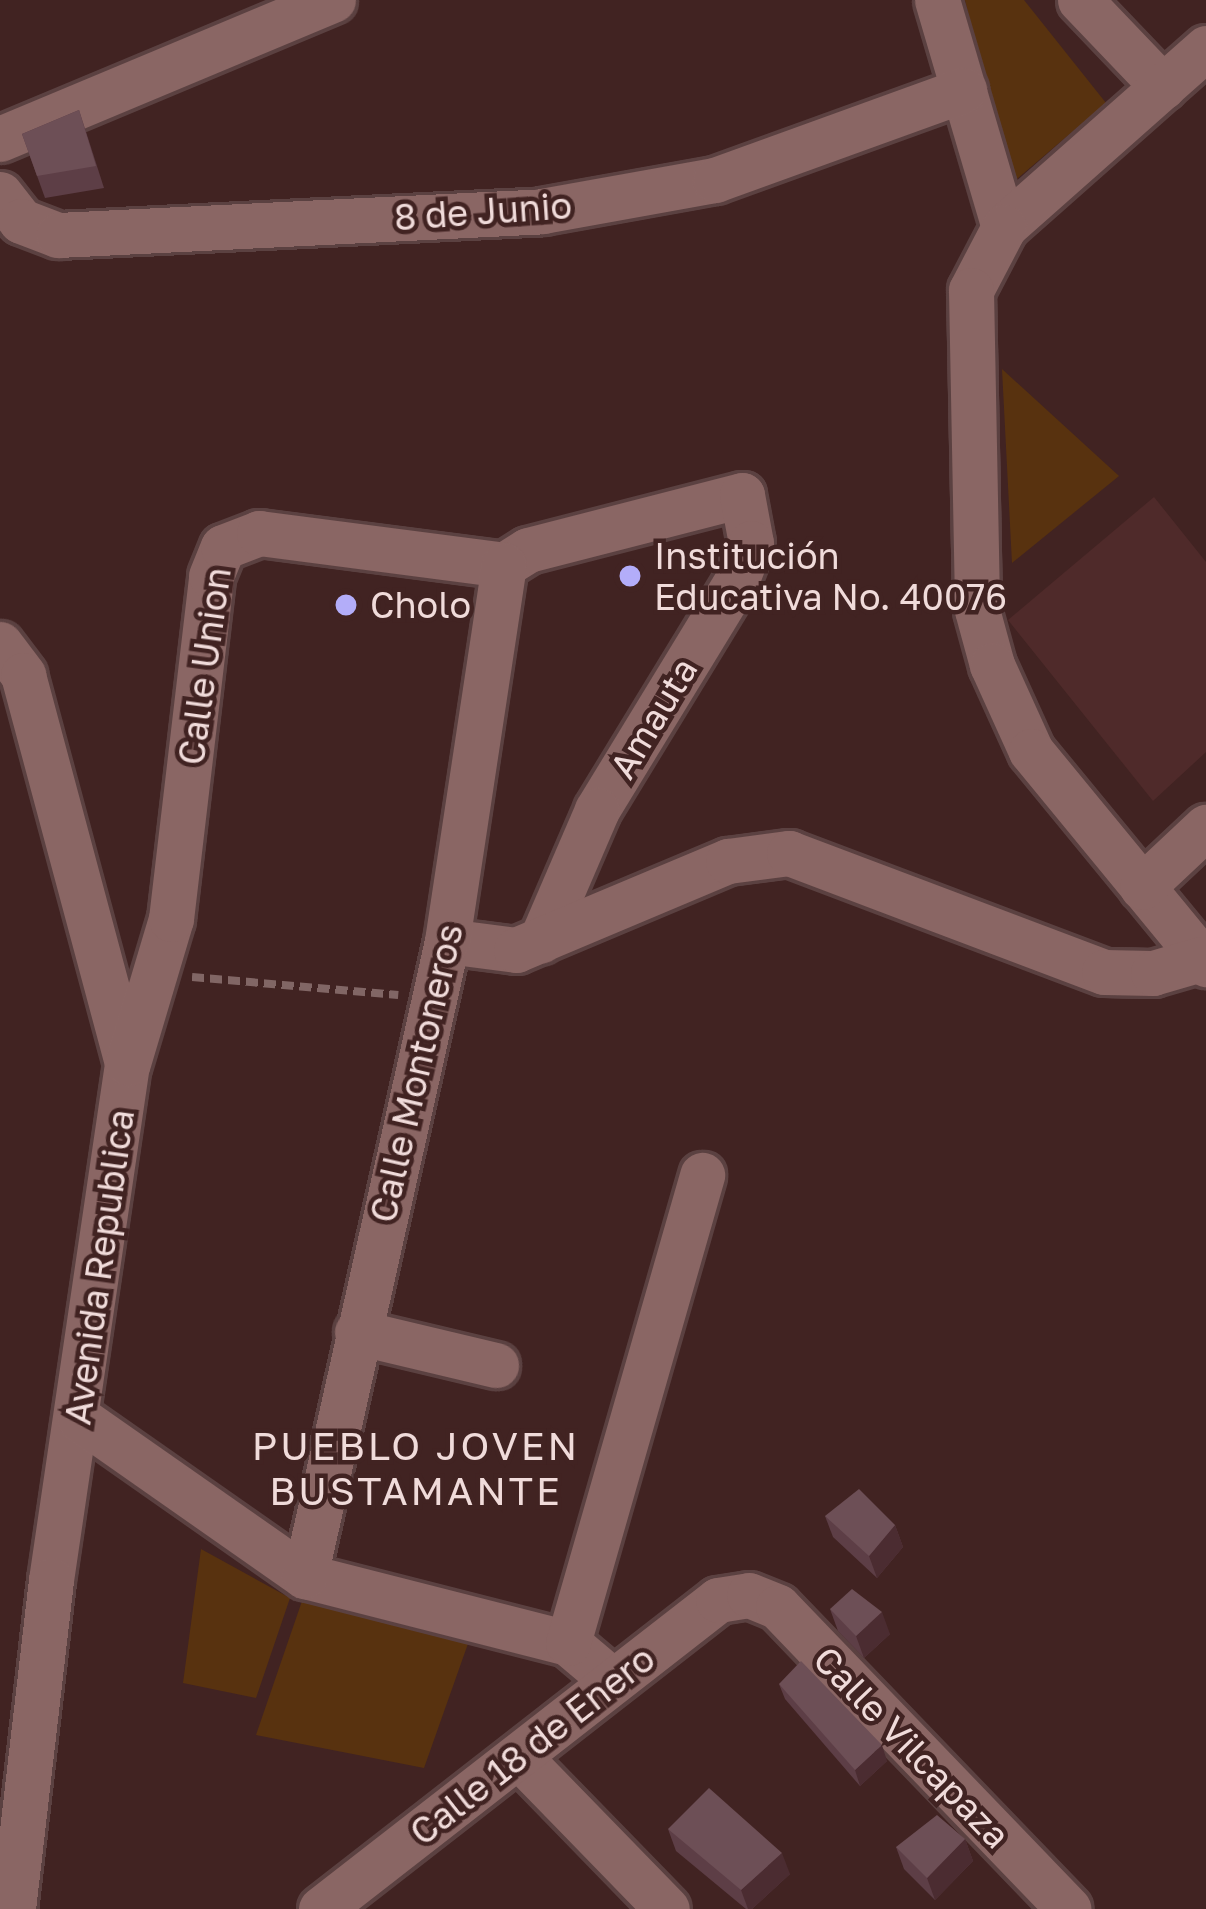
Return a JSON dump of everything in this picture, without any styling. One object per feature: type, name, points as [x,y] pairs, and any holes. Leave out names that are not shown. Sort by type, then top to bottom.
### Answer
[{"type":"street","points":[[0,139],[333,0]]},
{"type":"street","points":[[937,0],[1004,226]]},
{"type":"street","points":[[1080,0],[1163,87]]},
{"type":"street","points":[[447,941],[493,951],[541,940],[728,861],[789,853],[1104,972],[1153,973],[1203,962],[1030,751],[977,610],[971,290],[1004,226],[1206,48]]},
{"type":"street","name":"8 de Junio","points":[[0,194],[21,221],[58,235],[542,211],[716,180],[964,90]]},
{"type":"street","name":"Amauta","points":[[504,565],[528,550],[742,495],[751,543],[736,582],[597,810],[541,940]]},
{"type":"street","name":"Calle Union","points":[[127,1064],[171,919],[211,576],[223,547],[259,533],[504,565]]},
{"type":"street","name":"Calle Montoneros","points":[[305,1576],[447,941],[504,565]]},
{"type":"street","name":"Avenida Republica","points":[[0,644],[23,675],[127,1064],[36,1690],[13,1909]]},
{"type":"street","points":[[1142,887],[1206,826]]},
{"type":"street","points":[[568,1643],[702,1175]]},
{"type":"street","points":[[357,1332],[496,1365]]},
{"type":"street","points":[[79,1418],[305,1576],[568,1643],[613,1682]]},
{"type":"street","name":"Calle 18 de Enero","points":[[321,1909],[718,1600],[749,1595]]},
{"type":"street","name":"Calle Vilcapaza","points":[[749,1595],[778,1607],[1069,1909]]},
{"type":"street","points":[[519,1756],[668,1909]]},
{"type":"path","points":[[154,973],[435,998]]},
{"type":"shaded area","points":[[965,0],[1024,0],[1106,103],[1011,184]]},
{"type":"shaded area","points":[[1002,369],[1119,476],[1012,563]]},
{"type":"shaded area","points":[[1154,497],[1206,562],[1206,752],[1153,801],[1008,620]]},
{"type":"shaded area","points":[[201,1549],[290,1598],[256,1698],[183,1683]]},
{"type":"shaded area","points":[[302,1601],[470,1638],[424,1768],[256,1735]]},
{"type":"building","points":[[79,110],[96,166],[37,176],[22,134]]},
{"type":"building","points":[[859,1489],[895,1525],[869,1556],[825,1516]]},
{"type":"building","points":[[852,1589],[882,1612],[856,1636],[830,1609]]},
{"type":"building","points":[[801,1661],[882,1745],[855,1770],[779,1684]]},
{"type":"building","points":[[709,1788],[782,1853],[741,1890],[668,1829]]},
{"type":"building","points":[[937,1815],[965,1839],[927,1878],[896,1847]]},
{"type":"place","name":"Institución Educativa No. 40076","points":[[630,576]]},
{"type":"place","name":"Cholo","points":[[346,605]]},
{"type":"district","name":"PUEBLO JOVEN BUSTAMANTE","points":[[416,1470]]}]
